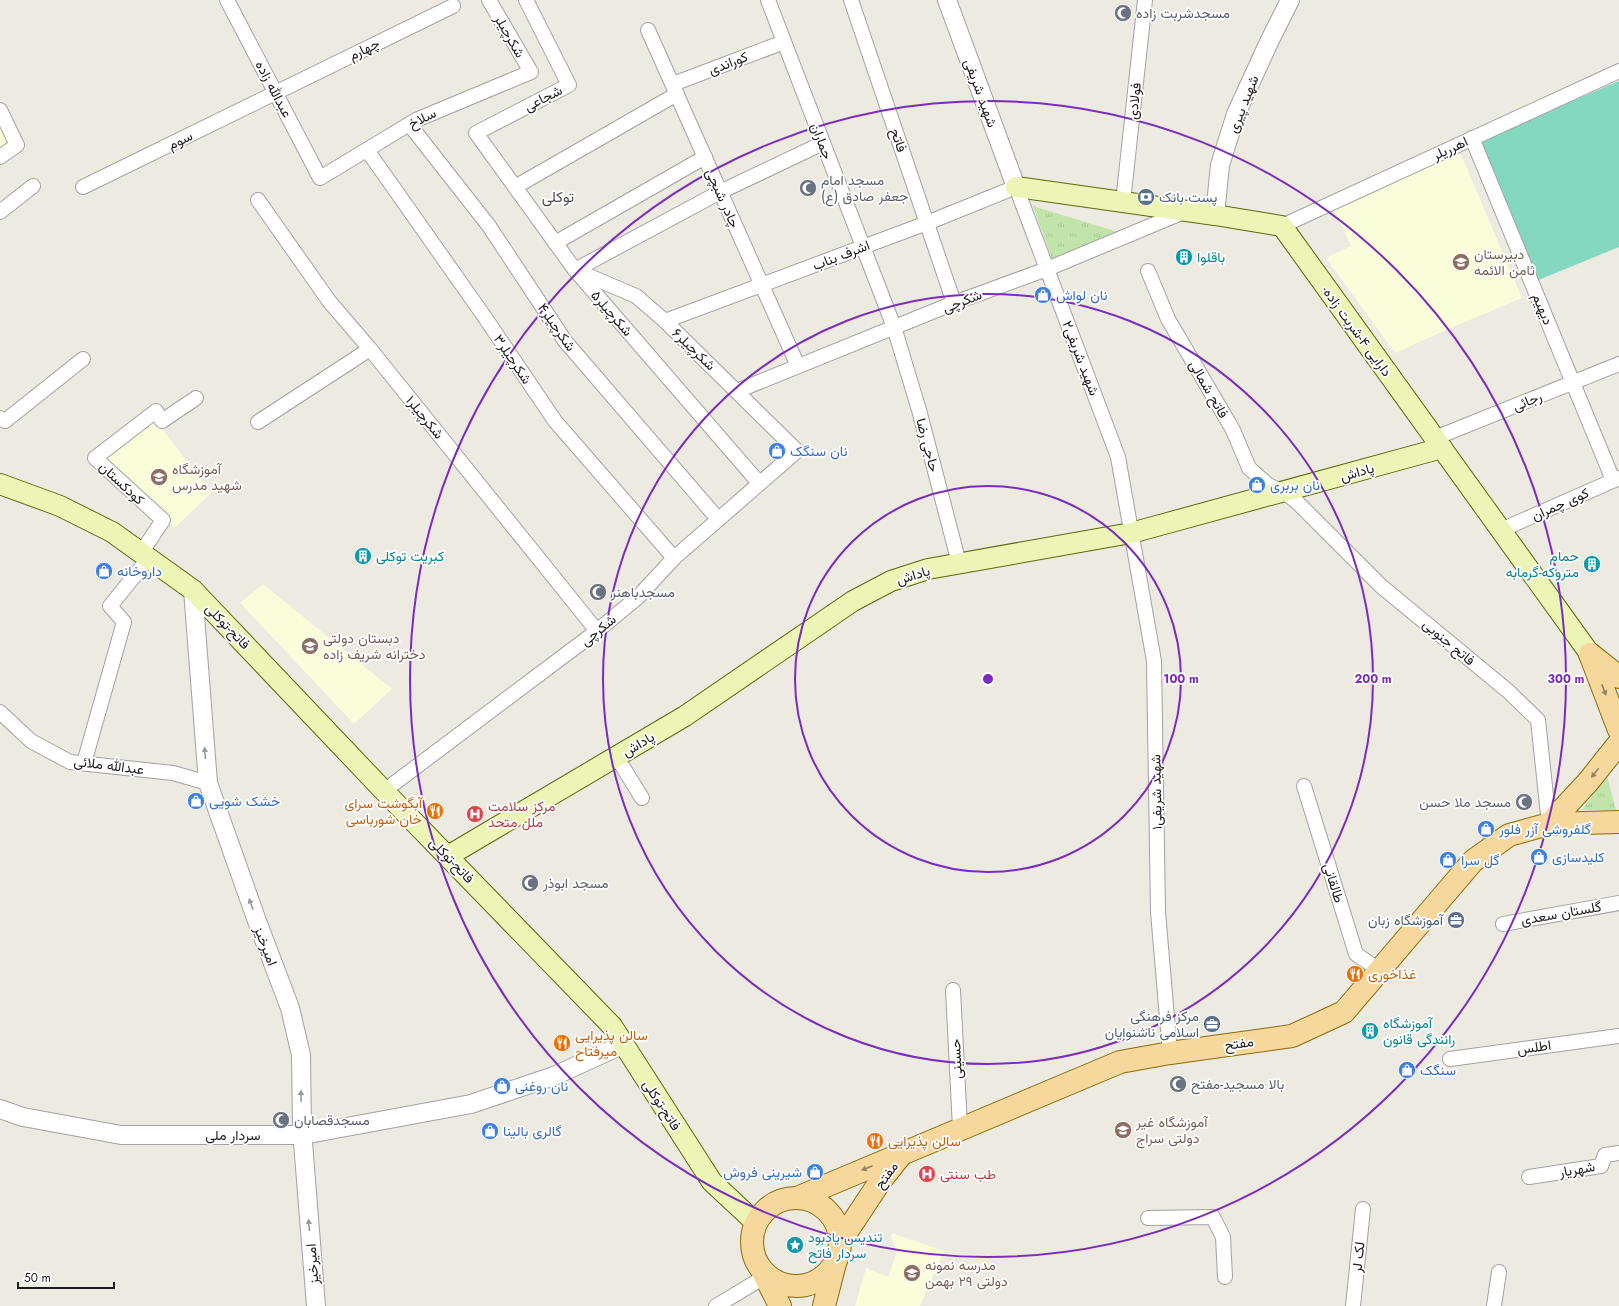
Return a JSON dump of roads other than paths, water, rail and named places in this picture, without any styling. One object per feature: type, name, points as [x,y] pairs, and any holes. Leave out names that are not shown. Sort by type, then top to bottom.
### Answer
[{"type":"main road","points":[[1016,187],[1214,214],[1282,226]]},
{"type":"main road","name":"-دارایی ۴-شربت زاده","points":[[1282,226],[1590,654]]},
{"type":"main road","name":"پاداش","points":[[448,856],[684,716],[854,602],[891,581],[928,569],[1131,533],[1284,492],[1438,443]]},
{"type":"main road","name":"فاتح-توکلی","points":[[0,484],[60,506],[112,532],[193,590],[384,791],[612,1026],[712,1182],[756,1223]]},
{"type":"main road","points":[[1590,654],[1619,677]]},
{"type":"main road","points":[[1590,654],[1619,730]]},
{"type":"main road","points":[[1549,824],[1588,782],[1619,743]]},
{"type":"main road","name":"مفتح","points":[[840,1242],[881,1180],[903,1152],[1120,1062],[1170,1053],[1292,1036],[1344,1012],[1473,861],[1509,835],[1549,824],[1619,822]]},
{"type":"main road","points":[[780,1306],[753,1251],[752,1237],[756,1223],[763,1212],[784,1200],[796,1198],[903,1152]]},
{"type":"main road","points":[[796,1198],[810,1200],[822,1206],[832,1216],[838,1228],[840,1242],[839,1253],[824,1306]]},
{"type":"main road","points":[[762,1270],[768,1276],[782,1283],[797,1286],[812,1283],[825,1275],[835,1263]]},
{"type":"street","name":"عبدالله زاده","points":[[227,0],[320,178]]},
{"type":"street","name":"شکرچیلر","points":[[489,0],[531,72]]},
{"type":"street","name":"شجاعی","points":[[476,133],[569,85],[526,0]]},
{"type":"street","name":"جماران","points":[[768,0],[894,327]]},
{"type":"street","name":"فاتح","points":[[851,0],[954,303]]},
{"type":"street","name":"شهید شریفى","points":[[947,0],[1016,187]]},
{"type":"street","name":"فولادی","points":[[1123,202],[1145,0]]},
{"type":"street","name":"شهید پیری","points":[[1214,214],[1220,165],[1236,114],[1290,0]]},
{"type":"street","name":"چهارم","points":[[276,93],[453,6]]},
{"type":"street","name":"چادر شبچی","points":[[648,30],[798,366]]},
{"type":"street","name":"کوراندی","points":[[515,187],[675,89],[784,42]]},
{"type":"street","name":"اهرریلر","points":[[1282,226],[1619,71]]},
{"type":"street","name":"سلاخ","points":[[320,178],[416,120],[531,72]]},
{"type":"street","name":"سوم","points":[[83,187],[276,93]]},
{"type":"street","points":[[0,110],[17,145],[0,157]]},
{"type":"street","name":"شکرچیلر۴","points":[[409,124],[489,226],[565,341],[718,519]]},
{"type":"street","name":"شکرچیلر۵","points":[[476,133],[575,270],[759,483]]},
{"type":"street","name":"دیهیم","points":[[1472,138],[1616,479]]},
{"type":"street","points":[[575,270],[720,192],[823,143]]},
{"type":"street","name":"شکرچیلر۳","points":[[366,150],[484,316],[555,421],[674,558]]},
{"type":"street","points":[[555,242],[705,157]]},
{"type":"street","points":[[0,212],[33,186]]},
{"type":"street","name":"اشرف بناب","points":[[665,321],[927,223],[1016,187]]},
{"type":"street","name":"شهید شریفی۲","points":[[1016,187],[1118,456],[1131,533]]},
{"type":"street","name":"شکرچیلر۱","points":[[258,200],[329,301],[370,349],[597,631]]},
{"type":"street","name":"شکرچی","points":[[737,391],[954,303],[1047,269],[1187,211]]},
{"type":"street","name":"شکرچیلر۶","points":[[575,270],[636,296],[665,321],[797,451]]},
{"type":"street","name":"فاتح شمالی","points":[[1148,271],[1168,319],[1233,430],[1249,468],[1268,484],[1284,492]]},
{"type":"street","name":"حاجی رضا","points":[[894,327],[919,410],[959,563]]},
{"type":"street","points":[[258,422],[370,349]]},
{"type":"street","points":[[0,418],[5,421],[83,360]]},
{"type":"street","name":"رجائی","points":[[1438,443],[1574,382],[1619,364]]},
{"type":"street","name":"کودکستان","points":[[145,555],[163,520],[95,458],[156,411],[162,421],[196,398]]},
{"type":"street","name":"شکرچی","points":[[384,791],[597,631],[638,597],[674,558],[797,451]]},
{"type":"street","name":"کوی چمران","points":[[1501,530],[1616,479]]},
{"type":"street","name":"فاتح جنوبی","points":[[1284,492],[1297,502],[1381,586],[1508,692],[1538,720],[1549,824]]},
{"type":"street","name":"شهید شریفی۱","points":[[1131,533],[1154,661],[1158,912],[1170,1053]]},
{"type":"street","points":[[84,763],[124,622],[110,606],[145,555]]},
{"type":"street","name":"امیرخیز","points":[[193,590],[208,783],[257,921],[290,1008],[301,1055],[302,1135],[316,1306]]},
{"type":"street","name":"عبدالله ملائی","points":[[0,712],[31,741],[70,762],[173,772],[208,783]]},
{"type":"street","points":[[616,756],[642,798]]},
{"type":"street","name":"طالقانی","points":[[1304,786],[1356,954],[1379,970]]},
{"type":"street","name":"گلستان سعدی","points":[[1503,924],[1619,903]]},
{"type":"street","name":"حسینی","points":[[953,990],[960,1128]]},
{"type":"street","name":"اطلس","points":[[1450,1059],[1619,1036]]},
{"type":"street","name":"سردار ملی","points":[[0,1109],[23,1116],[121,1135],[302,1135],[471,1104],[554,1076],[624,1044]]},
{"type":"street","name":"شهریار","points":[[1529,1177],[1601,1166],[1606,1155],[1619,1153]]},
{"type":"street","name":"لک لر","points":[[1353,1306],[1363,1209]]},
{"type":"street","points":[[1148,1218],[1213,1217],[1223,1237],[1225,1277]]},
{"type":"street","points":[[716,1306],[762,1270]]},
{"type":"street","points":[[1494,1306],[1499,1272]]},
{"type":"place","name":"مسجدشربت زاده","points":[[1123,13]]},
{"type":"place","name":"مسجد امام جعفر صادق (ع)","points":[[808,188]]},
{"type":"place","name":"پست بانک","points":[[1146,197]]},
{"type":"place","name":"باقلوا","points":[[1184,257]]},
{"type":"place","name":"دبیرستان ثامن الائمه","points":[[1461,262]]},
{"type":"place","name":"نان لواش","points":[[1043,295]]},
{"type":"place","name":"نان سنگک","points":[[777,451]]},
{"type":"place","name":"آموزشگاه شهید مدرس","points":[[159,477]]},
{"type":"place","name":"نان بربری","points":[[1257,485]]},
{"type":"place","name":"کبریت توکلی","points":[[363,556]]},
{"type":"place","name":"حمام متروکه-گرمابه","points":[[1592,564]]},
{"type":"place","name":"داروخانه","points":[[104,571]]},
{"type":"place","name":"مسجدباهنر","points":[[598,592]]},
{"type":"place","name":"دبستان دولتی دخترانه شریف زاده","points":[[310,646]]},
{"type":"place","name":"خشک شویی","points":[[196,801]]},
{"type":"place","name":"مسجد ملا حسن","points":[[1524,802]]},
{"type":"place","name":"آبگوشت سرای خان شورباسی","points":[[435,811]]},
{"type":"place","name":"مرکز سلامت ملل متحد","points":[[475,814]]},
{"type":"place","name":"گلفروشی آزر فلور","points":[[1486,829]]},
{"type":"place","name":"کلیدسازی","points":[[1539,857]]},
{"type":"place","name":"گل سرا","points":[[1448,860]]},
{"type":"place","name":"مسجد ابوذر","points":[[530,883]]},
{"type":"place","name":"آموزشگاه زبان","points":[[1456,920]]},
{"type":"place","name":"غذاخوری","points":[[1355,974]]},
{"type":"place","name":"مرکز فرهنگی اسلامی ناشنوایان","points":[[1212,1024]]},
{"type":"place","name":"آموزشگاه رانندگی قانون","points":[[1370,1031]]},
{"type":"place","name":"سالن پذیرایی میرفتاح","points":[[562,1043]]},
{"type":"place","name":"سنگک","points":[[1407,1070]]},
{"type":"place","name":"بالا مسجید-مفتح","points":[[1178,1084]]},
{"type":"place","name":"نان روغنی","points":[[502,1086]]},
{"type":"place","name":"مسجدقصابان","points":[[281,1120]]},
{"type":"place","name":"آموزشگاه غیر دولتی سراج","points":[[1123,1130]]},
{"type":"place","name":"گالری بالینا","points":[[490,1131]]},
{"type":"place","name":"سالن پذیرایی","points":[[875,1141]]},
{"type":"place","name":"شیرینی فروش","points":[[815,1172]]},
{"type":"place","name":"طب سنتی","points":[[927,1174]]},
{"type":"place","name":"تندیس یادبود سردار فاتح","points":[[795,1245]]},
{"type":"place","name":"مدرسه نمونه دولتی ۲۹ بهمن","points":[[912,1273]]},
{"type":"district","name":"توکلی","points":[[558,197]]}]
